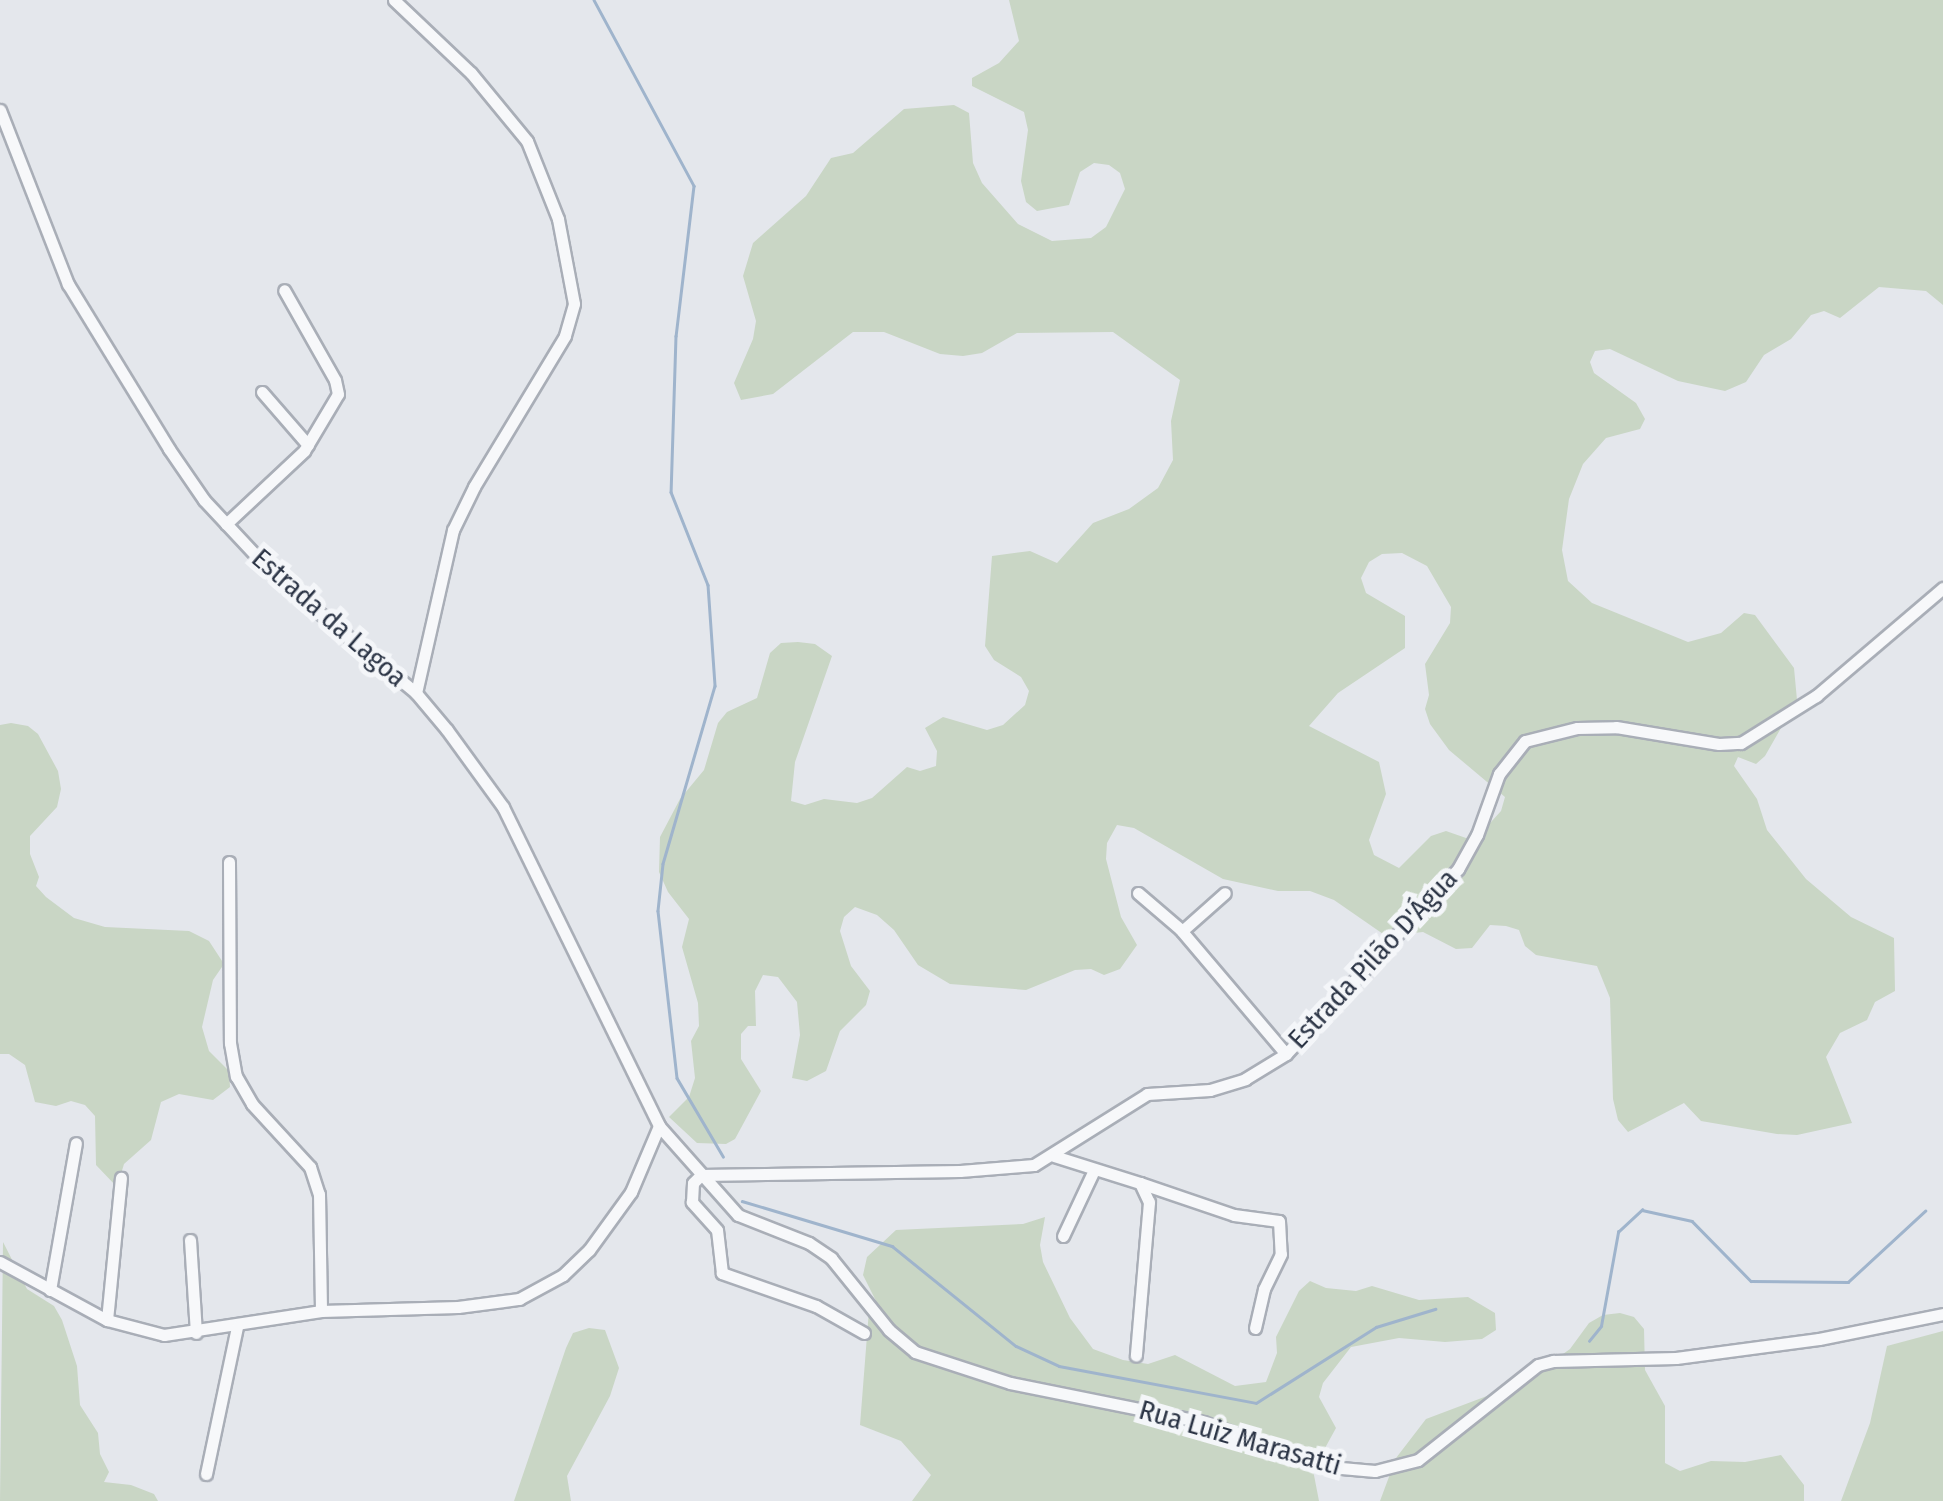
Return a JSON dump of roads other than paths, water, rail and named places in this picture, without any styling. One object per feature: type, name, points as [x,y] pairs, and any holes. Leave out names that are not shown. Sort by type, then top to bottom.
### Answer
[{"type":"street","points":[[394,0],[471,73],[527,141],[558,219],[574,304],[565,336],[474,487],[453,530],[416,693]]},
{"type":"street","name":"Estrada da Lagoa","points":[[0,110],[68,284],[169,449],[226,524],[276,577],[416,693],[503,808],[659,1126]]},
{"type":"street","points":[[226,524],[308,445],[339,388],[284,290]]},
{"type":"street","points":[[262,392],[308,445]]},
{"type":"street","name":"Estrada Pilão D'Água","points":[[701,1175],[1014,1168],[1054,1156],[1133,1100],[1158,1090],[1227,1087],[1286,1054],[1464,861],[1499,774],[1524,741],[1576,728],[1616,728],[1719,744],[1740,743],[1816,696],[1943,588]]},
{"type":"street","points":[[229,862],[230,1043],[236,1076],[252,1104],[310,1167],[319,1194],[322,1311]]},
{"type":"street","points":[[1138,893],[1182,930],[1286,1054]]},
{"type":"street","points":[[1182,930],[1224,894]]},
{"type":"street","points":[[0,1262],[107,1320],[164,1335],[237,1327],[322,1311],[496,1304],[538,1291],[589,1250],[631,1192],[659,1126]]},
{"type":"street","name":"Rua Luiz Marasatti","points":[[659,1126],[738,1215],[822,1250],[901,1343],[932,1360],[1010,1383],[1203,1422],[1354,1471],[1375,1472],[1418,1460],[1538,1366],[1553,1361],[1676,1358],[1819,1339],[1943,1314]]},
{"type":"street","points":[[50,1290],[76,1144]]},
{"type":"street","points":[[1054,1156],[1244,1218],[1279,1221],[1282,1254],[1264,1288],[1255,1328]]},
{"type":"street","points":[[1063,1236],[1094,1170]]},
{"type":"street","points":[[701,1175],[692,1183],[692,1202],[714,1222],[722,1273],[816,1306],[864,1334]]},
{"type":"street","points":[[107,1320],[121,1178]]},
{"type":"street","points":[[1136,1355],[1150,1212],[1140,1183]]},
{"type":"street","points":[[190,1240],[196,1332]]},
{"type":"street","points":[[206,1474],[237,1327]]},
{"type":"waterway","points":[[594,0],[694,186],[676,336],[671,492],[708,585],[715,686],[663,864],[658,911],[677,1078],[723,1156]]},
{"type":"waterway","points":[[742,1201],[892,1246],[1016,1346],[1059,1366],[1256,1403],[1376,1327],[1435,1309]]},
{"type":"waterway","points":[[1589,1341],[1601,1326],[1618,1232],[1642,1210],[1692,1221],[1751,1281],[1848,1282],[1925,1211]]}]
